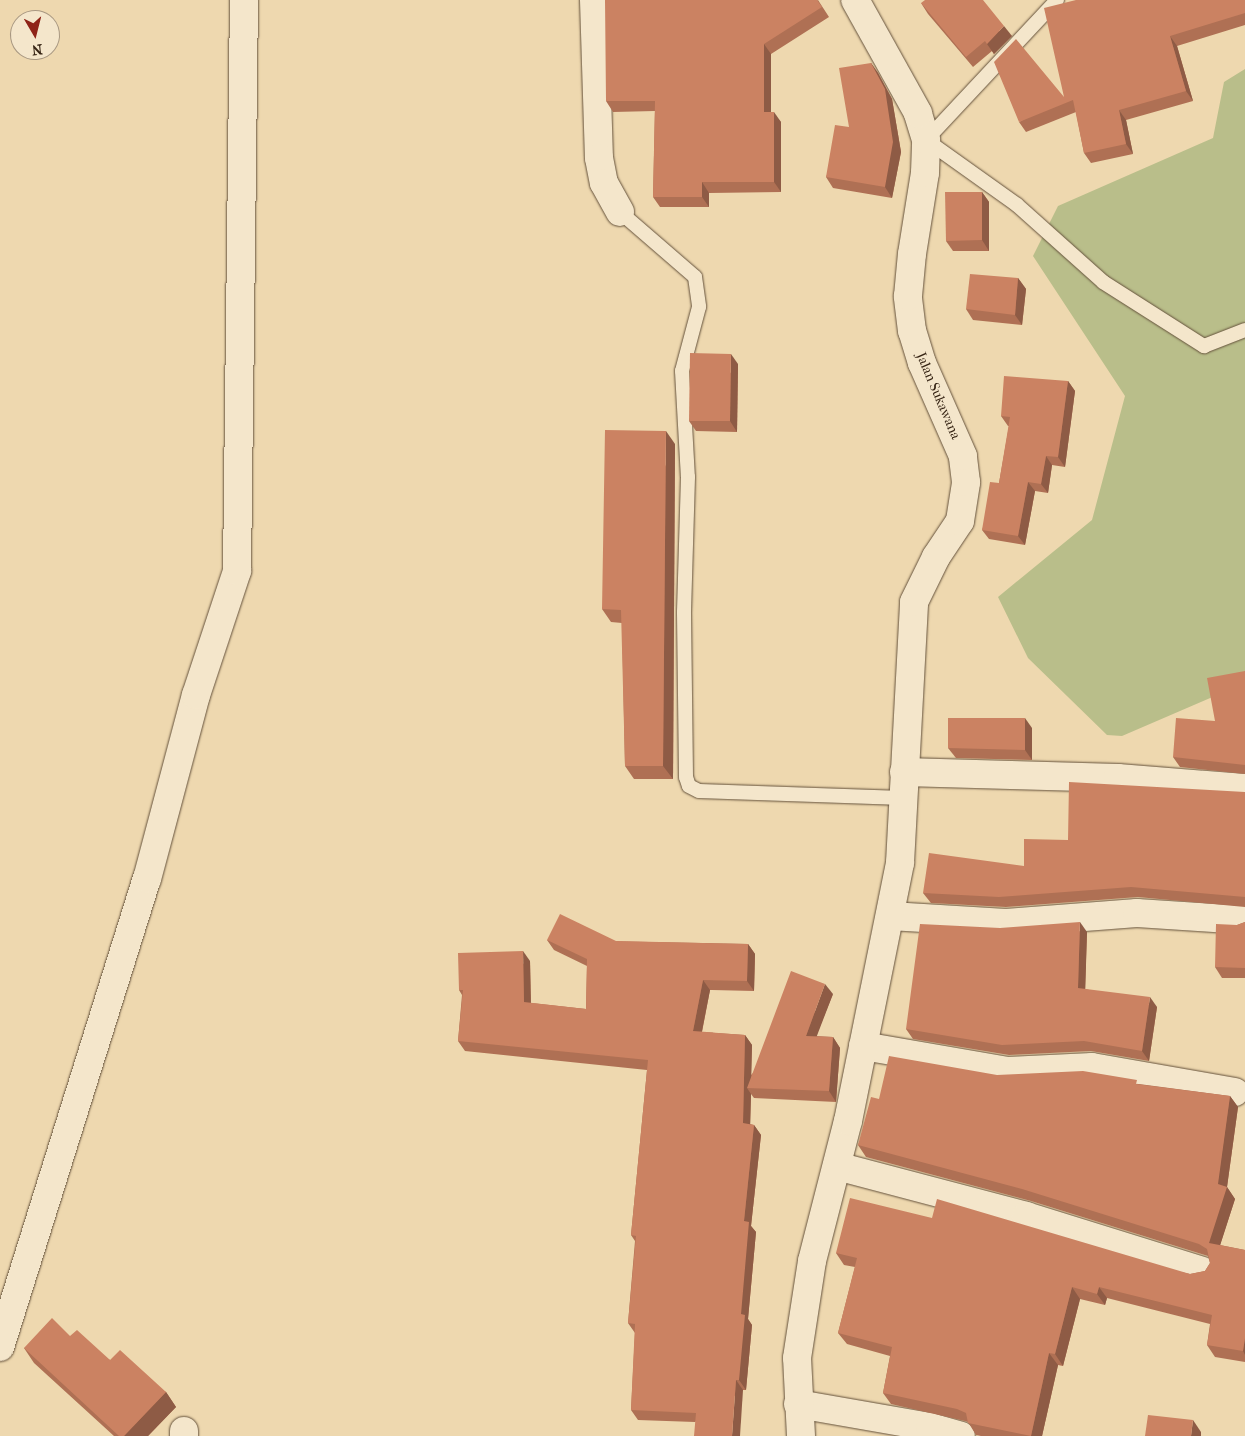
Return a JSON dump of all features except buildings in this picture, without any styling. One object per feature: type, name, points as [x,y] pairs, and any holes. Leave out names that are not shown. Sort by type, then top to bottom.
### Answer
[{"type":"street","points":[[0,1347],[147,879],[196,695],[237,571],[244,0]]},
{"type":"street","points":[[594,0],[599,158],[604,183],[620,212]]},
{"type":"street","name":"Jalan Sukawana","points":[[801,1436],[797,1358],[812,1261],[863,1046],[900,863],[914,602],[936,557],[960,521],[966,482],[963,456],[922,363],[912,332],[909,287],[925,173],[926,140],[918,113],[855,0]]},
{"type":"street","points":[[903,785],[1118,778],[1245,788]]},
{"type":"street","points":[[890,916],[1006,923],[1137,913],[1245,920]]},
{"type":"street","points":[[863,1046],[1008,1071],[1092,1067],[1235,1092]]},
{"type":"street","points":[[836,1166],[1026,1216],[1203,1271]]},
{"type":"street","points":[[798,1404],[930,1427],[961,1436]]},
{"type":"lane","points":[[1057,0],[926,140],[1017,205],[1103,282],[1204,346],[1245,330]]},
{"type":"lane","points":[[620,212],[695,277],[698,297],[699,307],[682,371],[688,477],[684,623],[686,777],[689,786],[700,791],[903,785]]},
{"type":"green space","points":[[1245,69],[1245,683],[1122,736],[1107,735],[1028,658],[998,597],[1092,520],[1125,396],[1033,256],[1058,206],[1213,138],[1224,82]]}]
